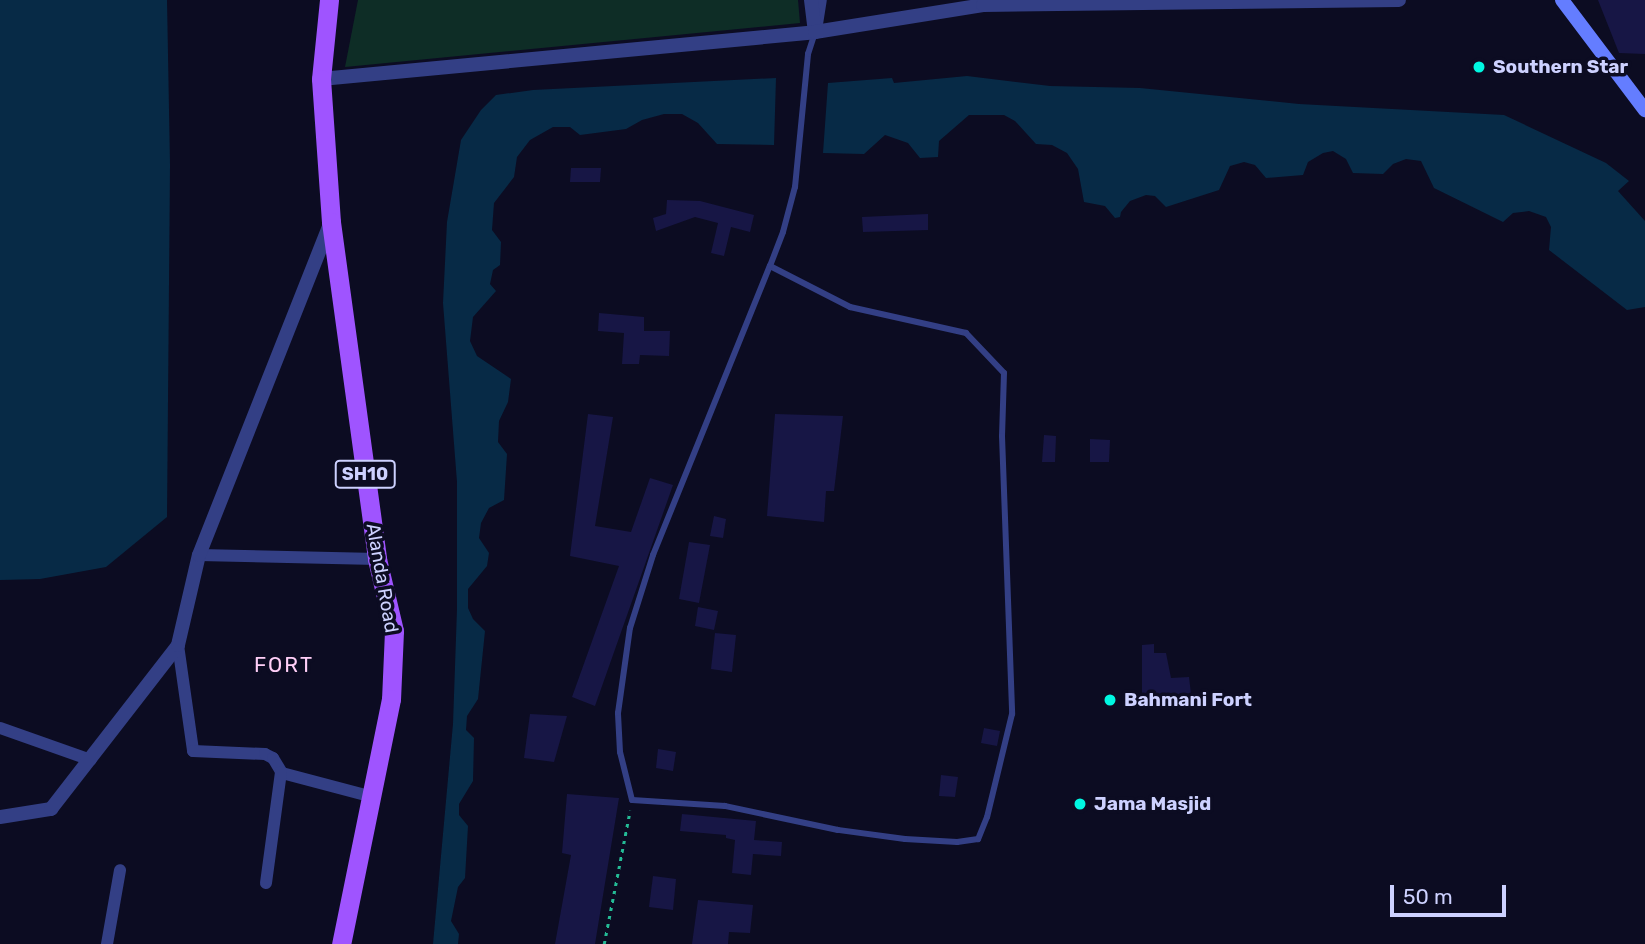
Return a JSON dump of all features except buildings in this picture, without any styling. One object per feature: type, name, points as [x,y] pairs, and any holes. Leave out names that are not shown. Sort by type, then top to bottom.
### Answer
[{"type":"main road","name":"Alanda Road","points":[[330,0],[321,79],[331,222],[377,559],[394,631],[391,699],[341,944]]},
{"type":"main road","points":[[1562,0],[1645,110]]},
{"type":"street","points":[[811,0],[816,32]]},
{"type":"street","points":[[816,32],[821,0]]},
{"type":"street","points":[[321,79],[816,32],[983,5],[1399,0]]},
{"type":"street","points":[[266,883],[281,772],[273,758],[265,754],[193,751],[178,645],[199,555],[331,222]]},
{"type":"street","points":[[199,555],[377,559]]},
{"type":"street","points":[[0,817],[51,809],[178,645]]},
{"type":"street","points":[[0,728],[91,760]]},
{"type":"street","points":[[281,772],[373,797]]},
{"type":"street","points":[[107,944],[120,870]]},
{"type":"lane","points":[[769,266],[850,307],[966,333],[1004,373],[1002,436],[1012,714],[987,817],[978,839],[957,842],[838,830],[725,806],[632,800],[620,752],[618,713],[630,628],[653,555],[769,266],[783,232],[795,187],[808,54],[816,32]]},
{"type":"path","points":[[604,944],[632,800]]},
{"type":"green space","points":[[358,0],[798,0],[800,23],[345,67]]},
{"type":"water","points":[[0,0],[167,0],[170,165],[167,517],[106,567],[40,579],[0,580]]},
{"type":"water","points":[[967,76],[1050,86],[1140,88],[1299,104],[1504,115],[1606,163],[1629,181],[1618,191],[1645,221],[1645,307],[1627,310],[1549,250],[1551,227],[1546,217],[1529,211],[1513,213],[1503,222],[1434,188],[1421,161],[1406,159],[1393,164],[1383,174],[1353,173],[1346,159],[1333,151],[1323,153],[1308,162],[1303,175],[1266,178],[1255,165],[1244,162],[1230,166],[1219,190],[1166,207],[1155,196],[1146,195],[1130,201],[1120,217],[1115,218],[1105,206],[1084,202],[1078,169],[1067,153],[1052,145],[1036,144],[1015,121],[1004,115],[969,115],[939,141],[938,157],[920,158],[908,143],[885,135],[864,154],[823,153],[828,83],[892,78],[894,83]]},
{"type":"water","points":[[776,78],[774,145],[717,144],[698,123],[682,114],[664,114],[642,120],[626,129],[580,135],[570,127],[553,127],[530,140],[517,157],[514,177],[494,203],[492,230],[501,242],[500,265],[493,270],[490,284],[496,291],[473,317],[470,341],[477,356],[511,379],[508,402],[499,421],[498,442],[507,454],[504,500],[489,508],[481,523],[479,538],[489,553],[487,566],[468,589],[468,608],[473,619],[485,631],[478,699],[467,716],[466,730],[474,738],[473,781],[459,804],[459,815],[468,826],[465,878],[458,887],[451,921],[459,934],[458,944],[433,944],[453,724],[457,482],[443,303],[447,222],[461,140],[481,110],[496,95],[533,90]]},
{"type":"place","name":"Southern Star","points":[[1479,67]]},
{"type":"place","name":"Bahmani Fort","points":[[1110,700]]},
{"type":"place","name":"Jama Masjid","points":[[1080,804]]},
{"type":"district","name":"FORT","points":[[284,665]]}]
